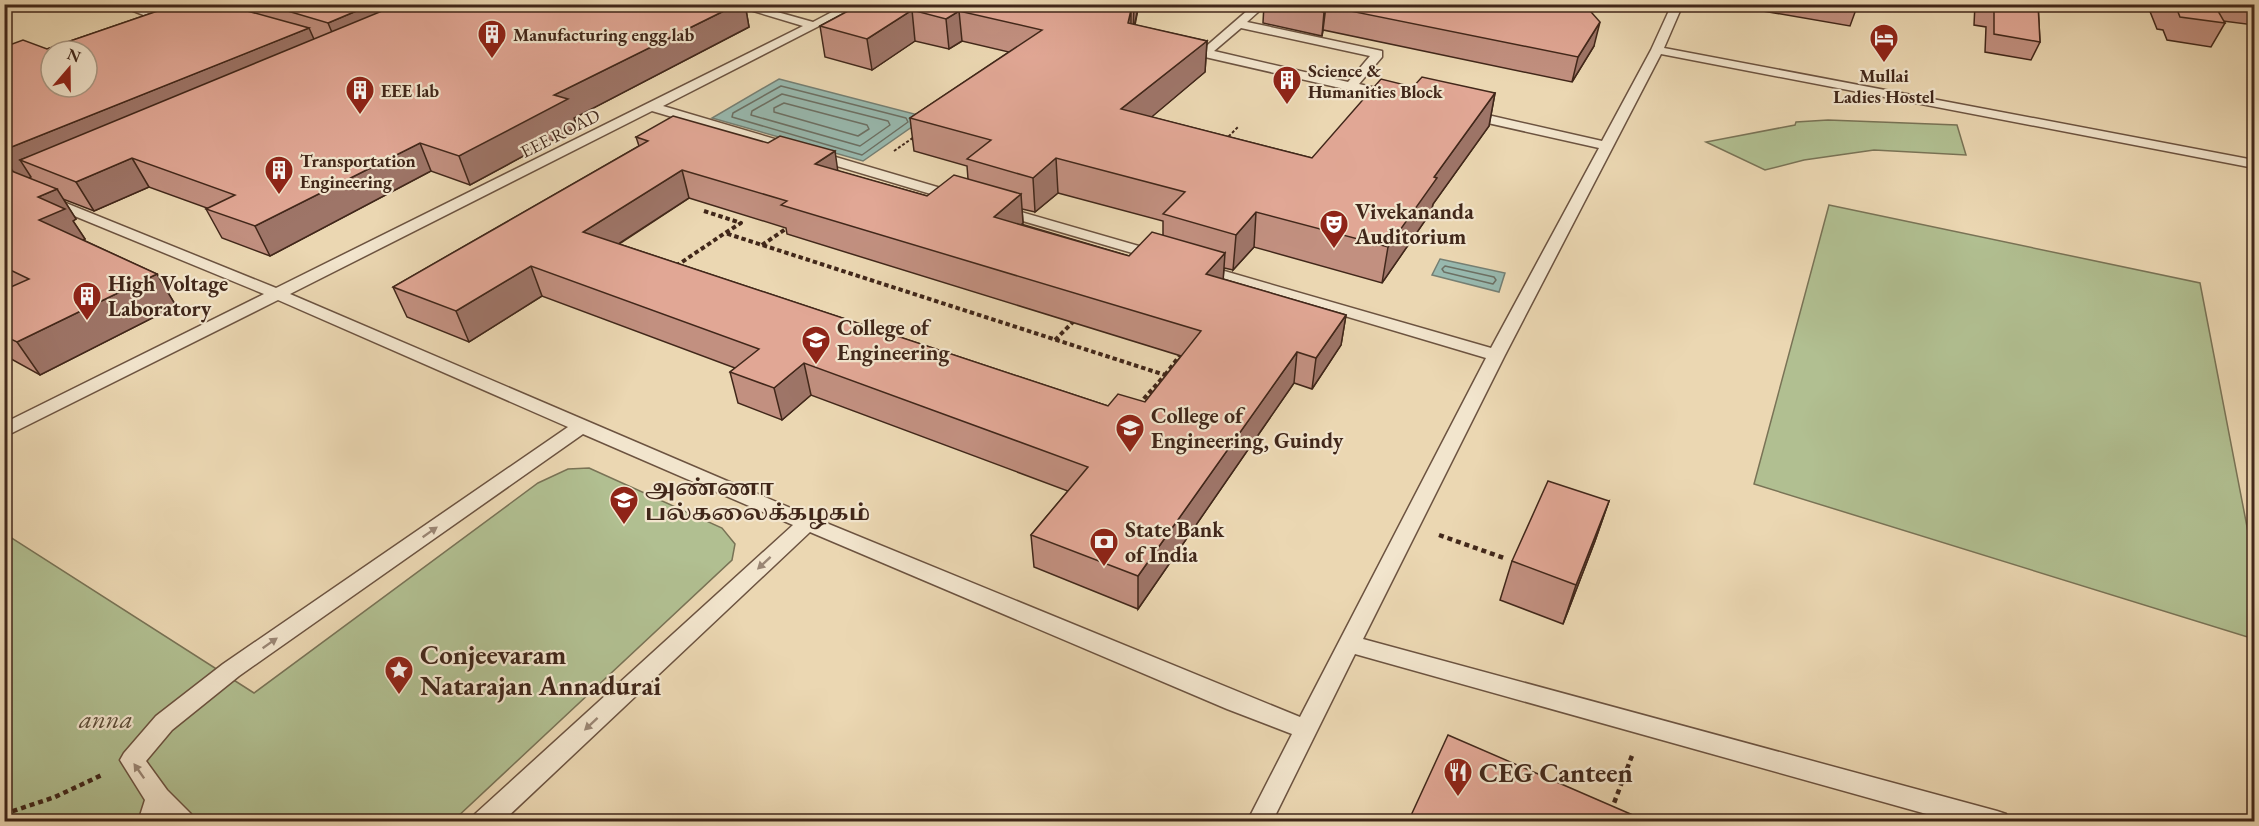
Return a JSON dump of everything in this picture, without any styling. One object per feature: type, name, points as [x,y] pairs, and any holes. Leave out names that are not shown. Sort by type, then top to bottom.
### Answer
[{"type":"lane","points":[[122,4],[168,16],[141,26]]},
{"type":"lane","points":[[735,4],[815,26]]},
{"type":"lane","name":"EEE ROAD","points":[[4,431],[857,4]]},
{"type":"lane","points":[[1205,53],[1262,4]]},
{"type":"lane","points":[[1259,822],[1496,355],[1608,146],[1678,4]]},
{"type":"lane","points":[[1239,24],[1378,54],[1350,87]]},
{"type":"lane","points":[[1172,46],[1404,99]]},
{"type":"lane","points":[[1657,50],[2254,164]]},
{"type":"lane","points":[[651,107],[1496,355]]},
{"type":"lane","points":[[1458,112],[1608,146]]},
{"type":"lane","points":[[12,186],[42,180]]},
{"type":"lane","points":[[12,186],[279,295],[807,523],[1234,702],[1306,729]]},
{"type":"lane","points":[[182,822],[158,798],[132,760],[164,723],[231,670],[583,425]]},
{"type":"lane","points":[[484,822],[807,523]]},
{"type":"lane","points":[[1349,644],[1997,822]]},
{"type":"lane","points":[[150,822],[158,798]]},
{"type":"path","points":[[1224,142],[1239,126]]},
{"type":"path","points":[[867,171],[925,128]]},
{"type":"path","points":[[673,268],[741,223],[704,211]]},
{"type":"path","points":[[762,245],[791,225]]},
{"type":"path","points":[[725,233],[1165,375]]},
{"type":"path","points":[[1055,340],[1079,316]]},
{"type":"path","points":[[1136,408],[1181,354]]},
{"type":"path","points":[[1410,525],[1504,558]]},
{"type":"path","points":[[1606,822],[1624,783],[1642,724]]},
{"type":"path","points":[[4,814],[56,797],[132,760]]},
{"type":"green space","points":[[1828,120],[1957,125],[1966,155],[1874,150],[1804,160],[1765,170],[1706,142],[1795,125],[1796,122]]},
{"type":"green space","points":[[1829,205],[2200,283],[2254,563],[2254,639],[1754,484]]},
{"type":"green space","name":"anna","points":[[589,468],[722,528],[735,544],[732,560],[455,821],[5,822],[4,533],[254,693],[538,483],[568,469]]},
{"type":"water","points":[[779,79],[926,117],[863,161],[712,118]]},
{"type":"water","points":[[1440,259],[1505,273],[1499,292],[1432,275]]},
{"type":"building","points":[[178,4],[222,4],[309,28],[4,150],[4,47],[23,40],[39,46],[39,99],[99,99],[99,39],[76,39]]},
{"type":"building","points":[[264,4],[373,4],[328,23]]},
{"type":"building","points":[[399,4],[738,4],[554,95],[568,99],[459,156],[420,143],[255,226],[206,209],[235,195],[132,158],[76,182],[20,160]]},
{"type":"building","points":[[861,4],[1106,4],[1131,10],[1128,23],[1207,41],[1121,109],[1312,158],[1381,79],[1413,87],[1422,77],[1495,93],[1434,177],[1437,178],[1388,247],[1256,212],[1236,235],[1163,214],[1185,192],[1056,158],[1033,178],[967,159],[991,140],[910,118],[1042,30],[959,11],[946,19],[912,10],[867,39],[820,26]]},
{"type":"building","points":[[1290,4],[1584,4],[1600,22],[1578,57],[1326,6],[1324,12]]},
{"type":"building","points":[[1982,4],[2038,4],[2040,42],[1994,34],[1994,10],[1982,8]]},
{"type":"building","points":[[2169,4],[2214,4],[2225,23],[2180,17],[2176,7]]},
{"type":"building","points":[[673,116],[768,143],[780,136],[835,151],[815,164],[927,196],[954,175],[1021,194],[994,217],[1129,256],[1152,232],[1225,253],[1206,274],[1346,315],[1316,358],[1297,352],[1138,576],[1031,535],[1088,467],[804,363],[774,388],[730,372],[759,349],[531,266],[456,311],[393,287],[648,141],[636,137]],"holes":[[[682,170],[787,201],[781,205],[1201,331],[1145,402],[1118,394],[1108,406],[583,232]]]},
{"type":"building","points":[[4,168],[57,189],[38,197],[65,209],[39,220],[157,274],[17,342],[4,336],[4,290],[29,279],[4,267]]},
{"type":"building","points":[[1548,481],[1609,501],[1576,585],[1512,561]]},
{"type":"building","points":[[1448,735],[1649,822],[1408,822]]},
{"type":"place","name":"Manufacturing engg lab","points":[[492,60]]},
{"type":"place","name":"Mullai Ladies Hostel","points":[[1884,64]]},
{"type":"place","name":"Science & Humanities Block","points":[[1287,106]]},
{"type":"place","name":"EEE lab","points":[[360,116]]},
{"type":"place","name":"Transportation Engineering","points":[[279,196]]},
{"type":"place","name":"Vivekananda Auditorium","points":[[1334,250]]},
{"type":"place","name":"High Voltage Laboratory","points":[[87,322]]},
{"type":"place","name":"College of Engineering","points":[[816,366]]},
{"type":"place","name":"College of Engineering, Guindy","points":[[1130,454]]},
{"type":"place","name":"அண்ணா பல்கலைக்கழகம்","points":[[624,526]]},
{"type":"place","name":"State Bank of India","points":[[1104,568]]},
{"type":"place","name":"Conjeevaram Natarajan Annadurai","points":[[399,696]]},
{"type":"place","name":"CEG Canteen","points":[[1458,798]]}]
